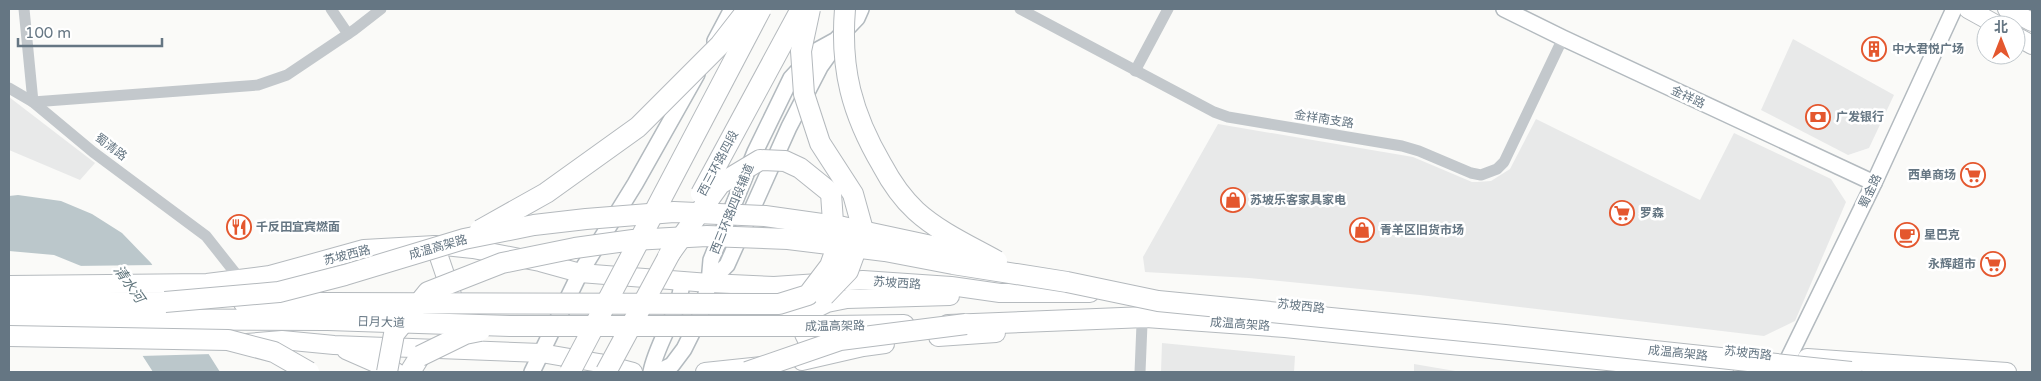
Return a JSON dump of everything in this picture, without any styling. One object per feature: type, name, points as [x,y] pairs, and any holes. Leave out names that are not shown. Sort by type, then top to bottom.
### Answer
[{"type":"highway","points":[[464,239],[546,194],[638,127],[720,45],[748,9]]},
{"type":"highway","points":[[570,372],[762,9]]},
{"type":"highway","name":"西三环路四段","points":[[606,372],[801,9]]},
{"type":"highway","points":[[754,326],[810,308],[824,296],[848,271],[862,230],[853,194],[820,143],[804,94],[801,51],[810,9]]},
{"type":"highway","points":[[847,17],[843,29],[845,68],[852,101],[867,140],[894,186],[916,211],[953,237],[997,261]]},
{"type":"highway","points":[[9,303],[779,304],[808,295],[830,266],[835,252],[831,193],[800,168],[785,161],[760,160],[720,184],[668,256]]},
{"type":"highway","name":"成温高架路","points":[[165,302],[279,292],[346,275],[464,239],[534,225],[674,212],[765,216],[843,227],[997,261],[1067,282],[1158,301],[1505,335],[1851,372]]},
{"type":"highway","points":[[387,372],[394,334],[428,292],[502,263],[575,248],[633,240],[707,236],[788,239],[885,251],[1067,282]]},
{"type":"highway","name":"成温高架路","points":[[754,326],[966,324],[1146,317],[1285,326],[1723,372]]},
{"type":"highway","name":"日月大道","points":[[9,319],[328,320],[510,326],[754,326]]},
{"type":"highway","points":[[747,372],[840,340],[966,324]]},
{"type":"highway","points":[[410,372],[420,356],[465,334],[510,326]]},
{"type":"highway","points":[[9,336],[228,340],[274,352],[309,372]]},
{"type":"main road","points":[[532,372],[580,273],[635,184],[732,9]]},
{"type":"main road","name":"西三环路四段辅道","points":[[847,17],[857,18],[861,9]]},
{"type":"main road","name":"金祥路","points":[[1504,9],[1874,184]]},
{"type":"main road","name":"蜀金路","points":[[1788,365],[1954,9]]},
{"type":"main road","points":[[2008,9],[2032,22]]},
{"type":"main road","name":"西三环路四段辅道","points":[[709,283],[711,260],[755,152],[791,78],[816,52],[836,40],[847,17]]},
{"type":"main road","name":"西三环路四段辅道","points":[[709,283],[726,265],[789,126],[847,17]]},
{"type":"main road","points":[[334,346],[420,328],[451,313],[453,292],[436,245]]},
{"type":"main road","name":"苏坡西路","points":[[9,286],[207,283],[270,275],[364,249],[436,245],[473,249],[530,260],[580,273],[774,286],[863,280],[952,286],[1000,293],[1075,292],[1206,296],[1788,365],[2007,372]]},
{"type":"main road","points":[[650,372],[654,357],[682,290],[682,280]]},
{"type":"main road","points":[[658,372],[672,364],[684,349],[700,319],[709,283]]},
{"type":"main road","points":[[827,355],[810,346],[804,334],[804,325],[815,309],[827,303],[847,299],[1000,293]]},
{"type":"main road","points":[[705,372],[792,363],[863,347],[952,335],[1142,324],[1500,356],[1637,372]]},
{"type":"main road","points":[[9,344],[212,345],[282,340],[334,346],[541,353],[599,363],[632,372]]},
{"type":"main road","points":[[334,346],[396,372]]},
{"type":"street","points":[[24,9],[33,102],[258,85],[287,75],[381,9]]},
{"type":"street","points":[[331,9],[348,34]]},
{"type":"street","name":"金祥南支路","points":[[1020,9],[1214,112],[1228,117],[1402,146],[1419,151],[1471,173],[1481,174],[1497,169],[1504,162],[1563,38]]},
{"type":"street","points":[[1136,71],[1168,9]]},
{"type":"street","name":"蜀清路","points":[[9,88],[33,102],[93,152],[206,236],[240,279]]},
{"type":"street","points":[[1140,372],[1142,324]]},
{"type":"shaded area","points":[[1793,39],[1894,95],[1869,148],[1848,155],[1761,110]]},
{"type":"shaded area","points":[[9,97],[95,163],[80,180],[9,150]]},
{"type":"shaded area","points":[[1536,119],[1700,200],[1734,133],[1831,179],[1846,202],[1795,321],[1764,336],[1420,295],[1249,278],[1145,272],[1143,257],[1218,124],[1413,157],[1472,182],[1477,182],[1491,181],[1510,169]]},
{"type":"shaded area","points":[[1162,343],[1295,356],[1294,372],[1161,372]]},
{"type":"shaded area","points":[[1414,364],[1461,372],[1414,372]]},
{"type":"water","name":"清水河","points":[[18,195],[61,201],[92,214],[122,233],[151,263],[220,372],[153,372],[86,268],[54,255],[9,251],[9,196]]},
{"type":"pier","points":[[155,265],[212,354],[140,356],[84,270],[73,266]]},
{"type":"place","name":"中大君悦广场","points":[[1874,49]]},
{"type":"place","name":"广发银行","points":[[1818,117]]},
{"type":"place","name":"西单商场","points":[[1973,175]]},
{"type":"place","name":"苏坡乐客家具家电","points":[[1233,200]]},
{"type":"place","name":"罗森","points":[[1622,213]]},
{"type":"place","name":"千反田宜宾燃面","points":[[239,227]]},
{"type":"place","name":"青羊区旧货市场","points":[[1362,230]]},
{"type":"place","name":"星巴克","points":[[1907,235]]},
{"type":"place","name":"永辉超市","points":[[1993,264]]}]
